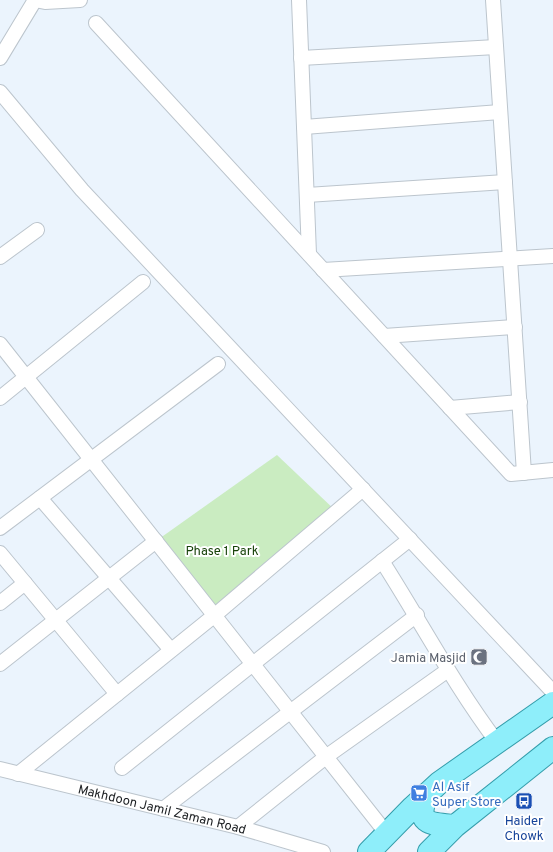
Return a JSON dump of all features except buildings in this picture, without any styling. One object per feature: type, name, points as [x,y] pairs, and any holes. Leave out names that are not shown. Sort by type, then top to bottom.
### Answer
[{"type":"main road","points":[[369,852],[428,792],[439,783],[553,703]]},
{"type":"main road","points":[[429,852],[455,826],[553,748]]},
{"type":"main road","points":[[428,792],[422,805],[422,816],[425,820],[437,825],[455,826]]},
{"type":"street","points":[[0,58],[35,0],[44,2],[80,0]]},
{"type":"street","points":[[299,0],[309,254]]},
{"type":"street","points":[[493,0],[524,473]]},
{"type":"street","points":[[96,23],[511,474],[553,470]]},
{"type":"street","points":[[301,58],[496,47]]},
{"type":"street","points":[[0,92],[82,190],[553,692]]},
{"type":"street","points":[[304,127],[500,112]]},
{"type":"street","points":[[307,195],[505,182]]},
{"type":"street","points":[[0,257],[37,230]]},
{"type":"street","points":[[323,270],[553,256]]},
{"type":"street","points":[[0,398],[144,282]]},
{"type":"street","points":[[384,336],[515,327]]},
{"type":"street","points":[[0,344],[327,756],[387,834]]},
{"type":"street","points":[[0,528],[91,458],[218,364]]},
{"type":"street","points":[[450,408],[520,402]]},
{"type":"street","points":[[18,774],[215,615],[363,489]]},
{"type":"street","points":[[40,498],[110,577],[171,650]]},
{"type":"street","points":[[122,768],[410,539]]},
{"type":"street","points":[[0,664],[156,541]]},
{"type":"street","points":[[0,553],[54,621],[117,694]]},
{"type":"street","points":[[382,561],[417,615],[470,706],[497,742]]},
{"type":"street","points":[[0,603],[25,583]]},
{"type":"street","points":[[164,809],[417,615]]},
{"type":"street","points":[[238,827],[327,756],[448,670]]},
{"type":"street","name":"Makhdoon Jamil Zaman Road","points":[[0,769],[238,827],[323,852]]},
{"type":"green space","name":"Phase 1 Park","points":[[277,455],[337,512],[215,615],[156,541]]},
{"type":"place","name":"Jamia Masjid","points":[[479,657]]},
{"type":"place","name":"Al Asif Super Store","points":[[419,793]]},
{"type":"place","name":"Haider Chowk","points":[[524,801]]}]
